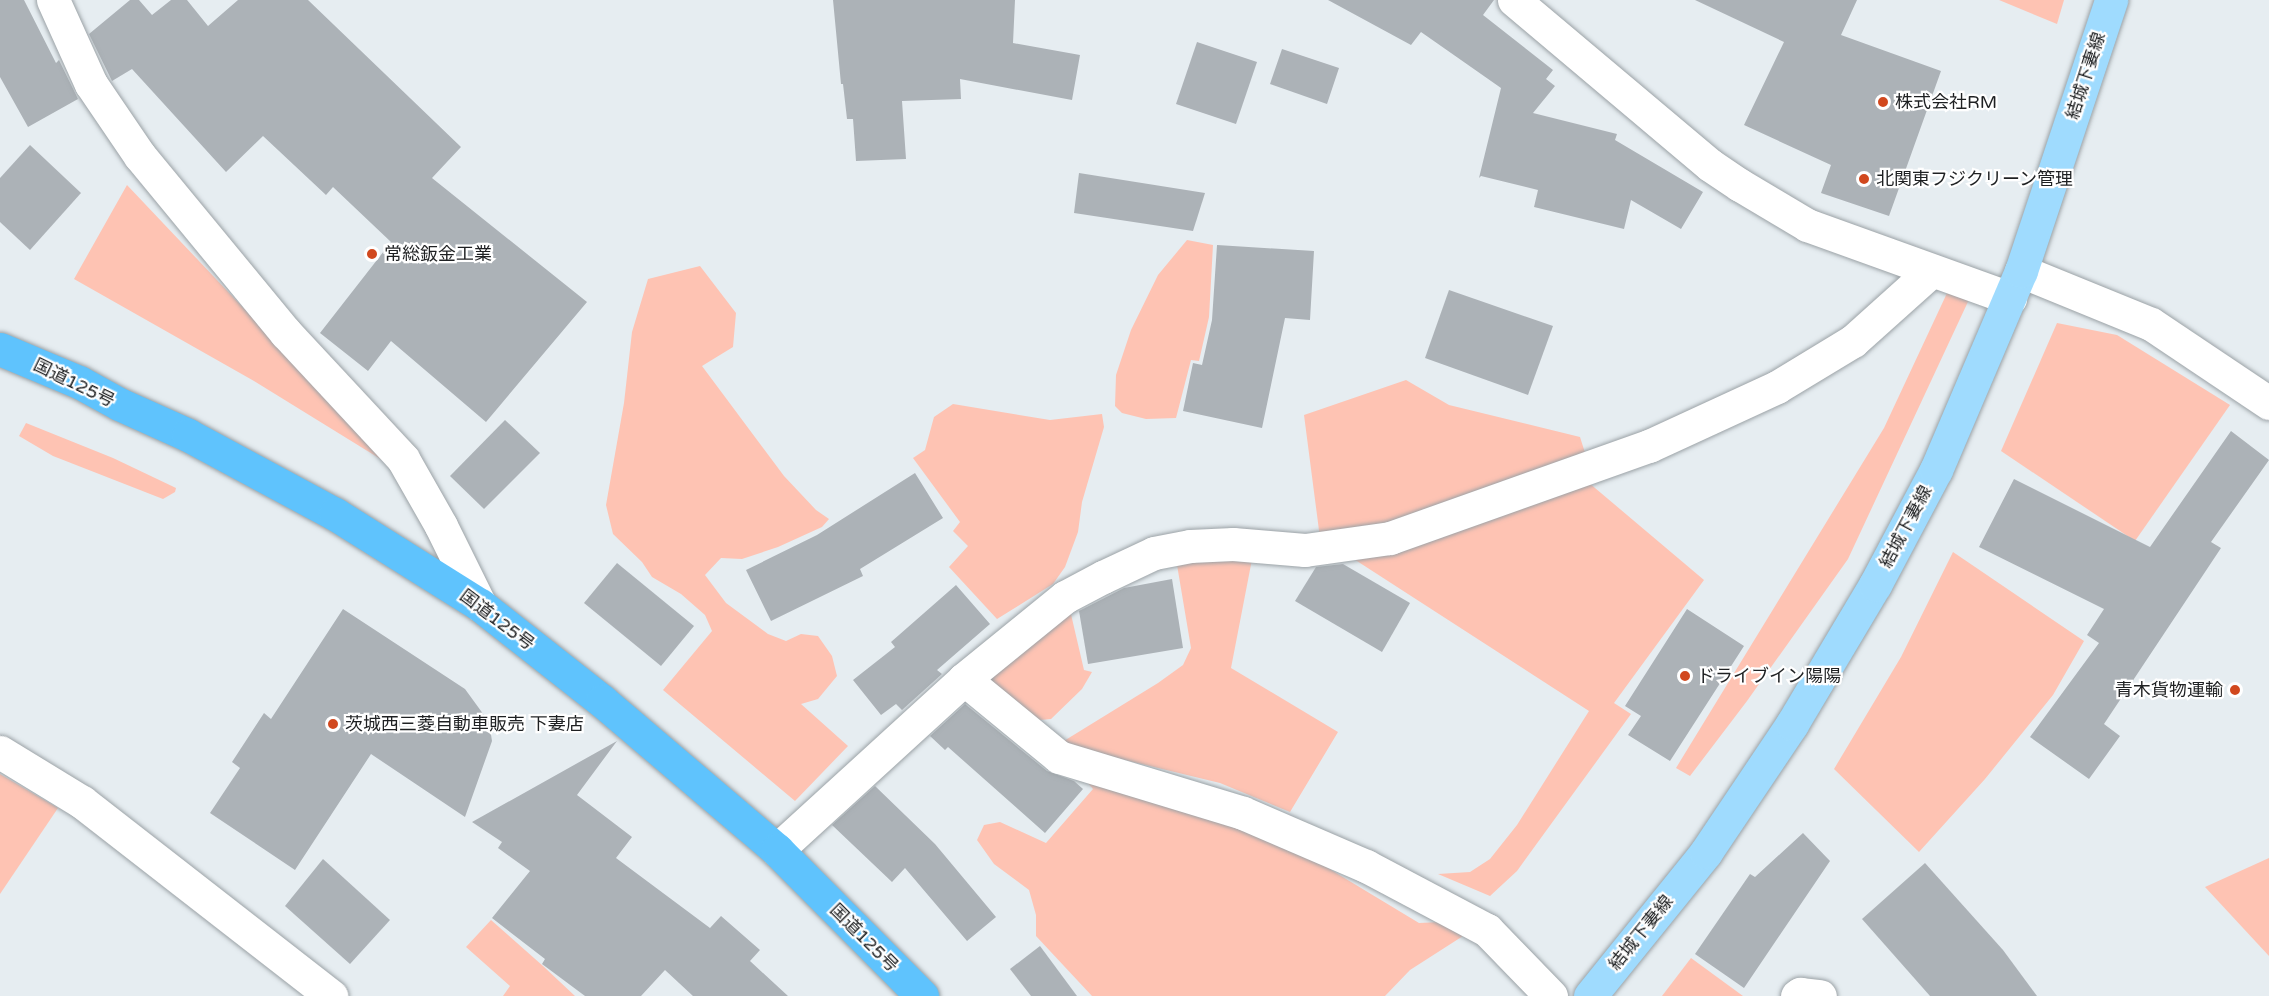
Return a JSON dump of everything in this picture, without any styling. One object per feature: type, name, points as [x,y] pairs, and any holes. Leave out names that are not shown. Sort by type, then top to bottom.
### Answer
[{"type":"highway","name":"国道125号","points":[[0,349],[79,382],[119,404],[198,441],[335,514],[480,605],[602,701],[777,850],[922,996]]},
{"type":"main road","name":"結城下妻線","points":[[1590,996],[1706,852],[1792,724],[1875,585],[1936,470],[2015,285],[2111,0]]},
{"type":"street","points":[[53,0],[91,84],[141,156],[286,333],[403,459],[441,526],[480,605]]},
{"type":"street","points":[[1514,0],[1710,165],[1807,225],[1930,271],[2015,285],[2151,324],[2266,393]]},
{"type":"street","points":[[777,850],[964,679],[1065,597],[1154,553],[1190,546],[1233,544],[1305,550],[1390,538],[1649,446],[1777,387],[1853,341],[1930,271]]},
{"type":"street","points":[[964,679],[1059,757],[1243,813],[1366,867],[1486,930],[1551,996]]},
{"type":"street","points":[[0,752],[82,802],[331,996]]},
{"type":"street","points":[[1797,996],[1820,996]]},
{"type":"shaded area","points":[[1999,0],[2064,0],[2057,24]]},
{"type":"shaded area","points":[[127,185],[395,468],[254,381],[74,279]]},
{"type":"shaded area","points":[[1187,240],[1213,245],[1209,317],[1199,361],[1191,360],[1176,418],[1146,419],[1122,413],[1115,406],[1116,375],[1131,330],[1158,275]]},
{"type":"shaded area","points":[[700,266],[736,313],[733,347],[702,366],[784,476],[816,510],[829,519],[822,527],[778,547],[742,559],[721,558],[705,575],[726,603],[768,634],[786,641],[801,634],[818,636],[832,656],[837,676],[818,699],[801,704],[848,746],[795,801],[663,690],[712,631],[705,615],[681,594],[652,577],[642,562],[613,534],[606,505],[624,403],[632,332],[648,279]]},
{"type":"shaded area","points":[[1948,291],[1973,291],[1848,559],[1747,701],[1690,776],[1676,768],[1884,428]]},
{"type":"shaded area","points":[[2057,323],[2117,335],[2230,405],[2135,541],[2001,451]]},
{"type":"shaded area","points":[[1406,380],[1449,405],[1580,437],[1587,459],[1442,512],[1320,538],[1304,415]]},
{"type":"shaded area","points":[[953,404],[1050,420],[1102,414],[1104,427],[1082,502],[1078,532],[1065,567],[1053,584],[997,619],[949,567],[968,546],[953,531],[960,522],[913,458],[925,450],[934,417]]},
{"type":"shaded area","points":[[26,423],[113,458],[176,488],[175,492],[163,499],[53,456],[19,436]]},
{"type":"shaded area","points":[[1582,477],[1704,580],[1614,703],[1631,714],[1517,871],[1490,896],[1438,874],[1470,872],[1490,859],[1517,825],[1589,711],[1343,552]]},
{"type":"shaded area","points":[[1254,549],[1231,668],[1338,732],[1290,812],[1220,783],[1059,744],[1183,665],[1191,648],[1175,553]]},
{"type":"shaded area","points":[[1953,552],[2084,641],[2053,695],[1985,779],[1919,852],[1834,769],[1901,657]]},
{"type":"shaded area","points":[[1070,610],[1084,670],[1092,672],[1082,689],[1051,719],[1030,721],[979,679]]},
{"type":"shaded area","points":[[0,774],[58,808],[0,894]]},
{"type":"shaded area","points":[[1081,775],[1162,799],[1308,856],[1419,923],[1441,922],[1463,936],[1410,970],[1385,996],[1092,996],[1036,936],[1036,915],[1029,890],[994,864],[977,840],[984,825],[1000,822],[1046,843],[1093,789]]},
{"type":"shaded area","points":[[2269,858],[2269,956],[2205,887]]},
{"type":"shaded area","points":[[491,920],[575,996],[503,996],[510,986],[466,947]]},
{"type":"shaded area","points":[[1691,958],[1743,996],[1662,996]]},
{"type":"building","points":[[0,0],[24,0],[56,63],[59,60],[78,99],[28,127],[0,77]]},
{"type":"building","points":[[130,0],[139,0],[152,15],[171,0],[187,0],[208,26],[238,0],[308,0],[461,147],[432,178],[587,302],[486,422],[391,341],[368,371],[320,333],[391,242],[333,187],[326,195],[263,136],[226,172],[132,69],[112,81],[89,34]]},
{"type":"building","points":[[833,0],[1015,0],[1013,43],[1080,55],[1072,100],[960,79],[961,99],[902,101],[906,159],[856,161],[853,119],[847,119],[843,84],[841,84]]},
{"type":"building","points":[[1328,0],[1494,0],[1483,15],[1553,70],[1546,79],[1555,86],[1533,113],[1617,134],[1615,140],[1703,192],[1681,229],[1631,200],[1624,229],[1534,207],[1538,190],[1481,176],[1479,178],[1501,88],[1421,32],[1411,45]]},
{"type":"building","points":[[1695,0],[1857,0],[1841,35],[1941,71],[1889,216],[1821,193],[1831,165],[1744,125],[1784,42]]},
{"type":"building","points":[[1197,42],[1257,62],[1236,124],[1176,104]]},
{"type":"building","points":[[1282,49],[1339,68],[1327,104],[1270,84]]},
{"type":"building","points":[[30,145],[81,193],[30,250],[0,222],[0,178]]},
{"type":"building","points":[[1079,173],[1205,193],[1193,231],[1074,213]]},
{"type":"building","points":[[1217,245],[1314,251],[1310,320],[1285,318],[1262,428],[1183,411],[1193,363],[1202,365],[1212,320]]},
{"type":"building","points":[[1449,290],[1553,326],[1528,395],[1425,358]]},
{"type":"building","points":[[505,420],[540,453],[484,509],[450,476]]},
{"type":"building","points":[[2231,431],[2269,460],[2211,542],[2221,548],[2104,724],[2120,736],[2089,779],[2030,737],[2099,643],[2087,635],[2104,609],[1979,547],[2014,479],[2150,547]]},
{"type":"building","points":[[915,473],[943,518],[860,569],[863,576],[771,621],[746,570],[817,535]]},
{"type":"building","points":[[617,563],[694,626],[661,666],[584,603]]},
{"type":"building","points":[[1343,564],[1410,603],[1382,652],[1295,601],[1316,567]]},
{"type":"building","points":[[1172,579],[1183,648],[1088,664],[1079,611],[1124,588]]},
{"type":"building","points":[[956,585],[990,624],[937,670],[942,674],[902,710],[896,704],[881,715],[853,680],[895,647],[891,642]]},
{"type":"building","points":[[343,609],[465,689],[489,722],[492,741],[465,817],[371,754],[295,870],[210,813],[240,768],[232,762],[264,713],[271,719]]},
{"type":"building","name":"ドライブイン陽陽","points":[[1687,609],[1744,646],[1670,761],[1628,735],[1641,716],[1625,706]]},
{"type":"building","points":[[965,704],[1047,771],[1074,781],[1083,789],[1045,833],[948,747],[945,750],[930,736]]},
{"type":"building","points":[[617,741],[577,795],[632,837],[616,858],[710,928],[721,916],[760,950],[750,961],[788,996],[693,996],[665,970],[641,996],[585,996],[542,964],[545,959],[492,918],[530,871],[498,848],[502,842],[472,822]]},
{"type":"building","points":[[875,786],[935,844],[996,917],[967,941],[905,868],[892,882],[832,825]]},
{"type":"building","points":[[1803,833],[1830,861],[1744,988],[1695,954],[1750,874],[1755,877]]},
{"type":"building","points":[[323,859],[390,920],[350,964],[285,906]]},
{"type":"building","points":[[1925,863],[2003,950],[2037,996],[1930,996],[1862,919]]},
{"type":"building","points":[[1040,946],[1077,996],[1031,996],[1010,969]]},
{"type":"place","name":"株式会社RM","points":[[1883,102]]},
{"type":"place","name":"北関東フジクリーン管理","points":[[1864,179]]},
{"type":"place","name":"常総鈑金工業","points":[[372,254]]},
{"type":"place","name":"ドライブイン陽陽","points":[[1685,676]]},
{"type":"place","name":"青木貨物運輸","points":[[2235,690]]},
{"type":"place","name":"茨城西三菱自動車販売 下妻店","points":[[333,724]]}]
